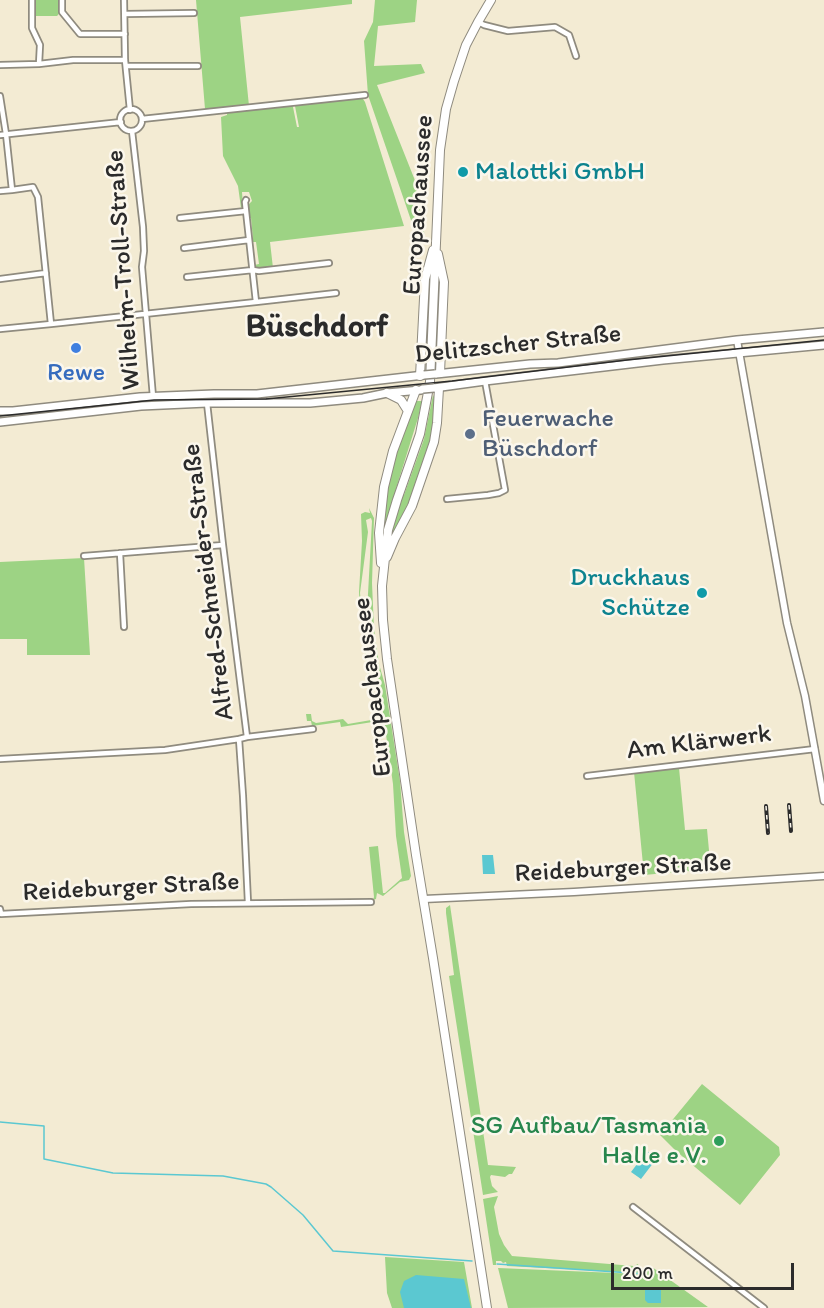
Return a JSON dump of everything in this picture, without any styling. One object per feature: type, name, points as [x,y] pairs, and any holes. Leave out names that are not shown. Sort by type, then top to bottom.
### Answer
[{"type":"main road","name":"Europachaussee","points":[[487,1308],[384,638],[382,573],[390,524],[420,434],[428,396],[440,150],[446,109],[462,57],[491,0]]},
{"type":"main road","points":[[382,573],[395,538],[412,506],[434,442],[437,423],[444,282],[436,243]]},
{"type":"main road","points":[[382,573],[379,541],[382,502],[389,464],[408,411],[420,390],[425,279],[436,243]]},
{"type":"main road","name":"Delitzscher Straße","points":[[0,411],[153,397],[264,393],[422,375],[558,363],[737,340],[824,332]]},
{"type":"main road","name":"Delitzscher Straße","points":[[0,422],[154,406],[207,403],[310,403],[630,363],[824,345]]},
{"type":"main road","points":[[387,393],[401,400],[408,411]]},
{"type":"street","points":[[32,0],[32,28],[40,45],[39,64]]},
{"type":"street","points":[[62,0],[62,12],[80,34],[125,34]]},
{"type":"street","points":[[124,0],[125,60],[130,110]]},
{"type":"street","points":[[125,14],[194,13]]},
{"type":"street","points":[[478,22],[508,31],[555,27],[569,35],[576,56]]},
{"type":"street","points":[[0,65],[73,60],[125,60]]},
{"type":"street","points":[[126,66],[198,66]]},
{"type":"street","points":[[142,119],[365,95]]},
{"type":"street","points":[[0,96],[12,190]]},
{"type":"street","points":[[130,110],[136,111],[142,119],[141,126],[132,131],[126,130],[121,122],[124,113],[130,110]]},
{"type":"street","points":[[0,135],[121,122]]},
{"type":"street","name":"Wilhelm-Troll-Straße","points":[[132,131],[143,227],[142,267],[154,406]]},
{"type":"street","points":[[0,191],[33,188],[38,197],[51,324]]},
{"type":"street","points":[[246,200],[256,302]]},
{"type":"street","points":[[180,218],[246,211]]},
{"type":"street","points":[[184,248],[249,240]]},
{"type":"street","points":[[186,277],[328,263]]},
{"type":"street","points":[[0,279],[46,273]]},
{"type":"street","points":[[0,329],[336,294]]},
{"type":"street","points":[[737,340],[789,629],[806,696],[824,801]]},
{"type":"street","name":"Delitzscher Straße","points":[[447,499],[499,494],[505,490],[485,381]]},
{"type":"street","name":"Alfred-Schneider-Straße","points":[[207,394],[247,737],[239,739],[248,903]]},
{"type":"street","points":[[84,556],[223,545]]},
{"type":"street","points":[[120,553],[124,627]]},
{"type":"street","points":[[247,737],[313,729]]},
{"type":"street","points":[[0,759],[165,750],[239,739]]},
{"type":"street","name":"Am Klärwerk","points":[[587,776],[815,749]]},
{"type":"street","name":"Reideburger Straße","points":[[423,899],[824,876]]},
{"type":"street","name":"Reideburger Straße","points":[[1,914],[180,904],[371,902]]},
{"type":"street","points":[[0,909],[1,914]]},
{"type":"street","points":[[633,1207],[764,1308]]},
{"type":"green space","points":[[35,0],[59,0],[60,12],[57,16],[35,16]]},
{"type":"green space","points":[[196,0],[352,0],[352,4],[240,17],[249,106],[205,109]]},
{"type":"green space","points":[[375,0],[417,0],[415,22],[378,26],[374,66],[421,64],[425,73],[377,85],[416,183],[425,238],[422,239],[419,228],[414,229],[368,95],[364,41],[373,22]]},
{"type":"green space","points":[[360,97],[365,102],[404,226],[270,242],[273,268],[257,270],[254,268],[254,265],[259,264],[256,242],[252,242],[251,239],[253,239],[251,218],[248,218],[247,206],[252,201],[249,192],[242,192],[243,206],[241,208],[238,186],[223,156],[221,117],[227,113],[292,105],[297,127],[299,127],[296,105]]},
{"type":"green space","points":[[433,395],[435,414],[432,441],[412,497],[389,545],[402,495],[404,495],[424,439]]},
{"type":"green space","points":[[415,401],[422,401],[395,492],[382,548],[382,519],[392,465]]},
{"type":"green space","points":[[369,508],[374,518],[372,583],[374,629],[400,781],[404,832],[411,876],[409,880],[400,882],[383,896],[377,893],[376,899],[373,900],[369,847],[378,846],[383,893],[402,878],[396,836],[393,784],[379,685],[372,658],[367,612],[371,518],[366,520],[368,532],[360,593],[366,655],[379,721],[341,727],[340,722],[312,726],[311,721],[307,721],[306,714],[311,714],[312,721],[316,723],[343,719],[348,724],[377,719],[366,663],[359,592],[361,514],[370,513]]},
{"type":"green space","points":[[84,558],[90,655],[27,655],[27,639],[0,639],[0,562]]},
{"type":"green space","points":[[679,768],[685,830],[707,829],[711,872],[688,871],[644,875],[634,772]]},
{"type":"green space","points":[[450,905],[488,1165],[516,1167],[512,1174],[505,1177],[491,1175],[492,1186],[498,1192],[483,1195],[449,976],[454,975],[446,913],[446,908]]},
{"type":"green space","name":"SG Aufbau/Tasmania Halle e.V.","points":[[702,1084],[779,1147],[780,1155],[740,1205],[660,1135]]},
{"type":"green space","points":[[498,1196],[494,1207],[499,1234],[512,1256],[634,1266],[638,1264],[640,1273],[507,1266],[506,1262],[501,1261],[496,1261],[496,1265],[493,1265],[483,1199]]},
{"type":"green space","points":[[385,1257],[464,1262],[472,1308],[392,1308],[387,1293]]},
{"type":"green space","points":[[652,1267],[708,1307],[508,1308],[498,1268],[639,1274]]},
{"type":"water","points":[[482,855],[493,855],[495,874],[483,874]]},
{"type":"water","points":[[647,1151],[657,1158],[641,1179],[631,1172]]},
{"type":"water","points":[[416,1275],[464,1279],[471,1308],[404,1308],[400,1292],[404,1281]]},
{"type":"water","points":[[647,1287],[661,1288],[661,1303],[648,1303],[645,1300]]},
{"type":"waterway","points":[[0,1122],[44,1126],[44,1159],[113,1173],[223,1176],[266,1184],[303,1215],[333,1251],[472,1261]]},
{"type":"waterway","points":[[497,1264],[646,1274]]},
{"type":"tram line","points":[[0,416],[154,400],[266,399],[824,340]]},
{"type":"railway","points":[[789,805],[791,831]]},
{"type":"railway","points":[[766,806],[768,833]]},
{"type":"place","name":"Malottki GmbH","points":[[463,172]]},
{"type":"place","name":"Rewe","points":[[76,348]]},
{"type":"place","name":"Feuerwache Büschdorf","points":[[470,434]]},
{"type":"place","name":"Druckhaus Schütze","points":[[702,593]]},
{"type":"place","name":"SG Aufbau/Tasmania Halle e.V.","points":[[719,1141]]},
{"type":"district","name":"Büschdorf","points":[[317,328]]}]
